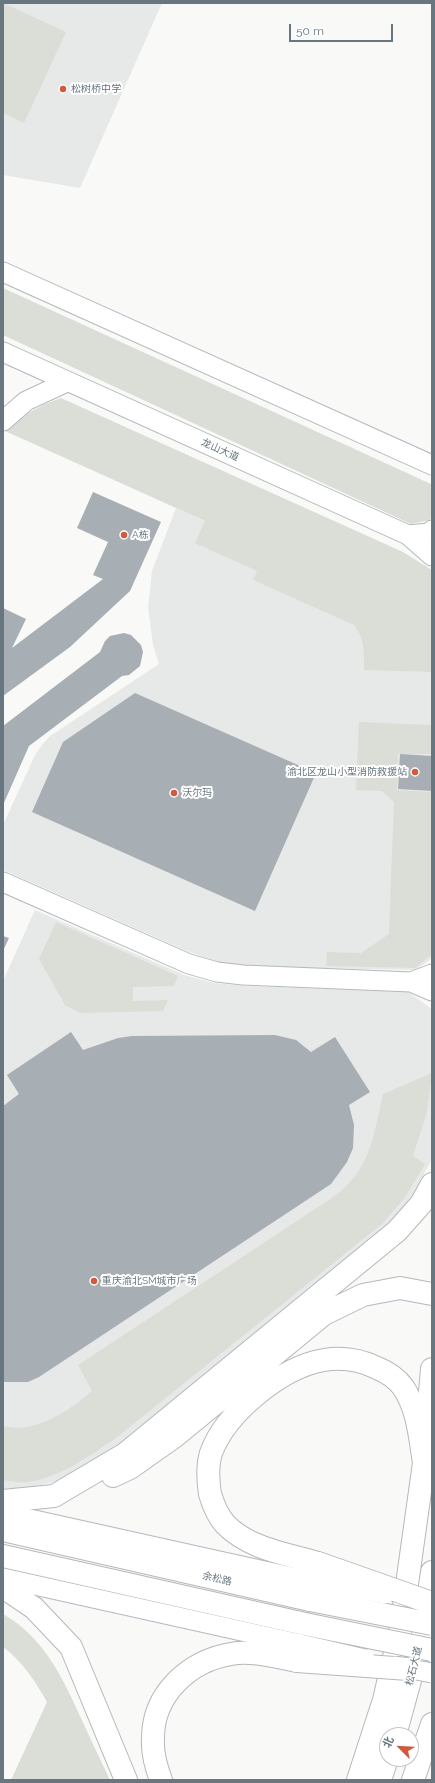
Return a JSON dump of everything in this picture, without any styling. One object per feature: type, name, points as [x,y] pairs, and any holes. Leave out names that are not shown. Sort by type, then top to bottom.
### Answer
[{"type":"highway","points":[[54,1496],[125,1454],[397,1231],[422,1204],[432,1184]]},
{"type":"highway","points":[[3,1501],[54,1496],[87,1488],[130,1468],[174,1437],[324,1314],[363,1295],[400,1288],[432,1294]]},
{"type":"highway","points":[[424,1463],[415,1412],[403,1387],[387,1372],[366,1363],[344,1359],[324,1360],[305,1366],[284,1376],[259,1393],[238,1412],[223,1430],[211,1453],[207,1480],[212,1503],[225,1524],[252,1544],[314,1581],[431,1602]]},
{"type":"highway","points":[[365,1779],[401,1627],[424,1463],[432,1369]]},
{"type":"highway","name":"余松路","points":[[3,1530],[314,1581],[432,1624]]},
{"type":"highway","points":[[3,1556],[300,1643],[408,1669]]},
{"type":"highway","name":"松石大道","points":[[397,1727],[423,1633],[432,1572]]},
{"type":"highway","points":[[3,1587],[34,1608],[71,1647],[126,1780]]},
{"type":"highway","points":[[161,1780],[156,1764],[152,1738],[158,1712],[169,1688],[189,1670],[211,1658],[232,1653],[256,1654],[300,1643],[432,1650]]},
{"type":"highway","points":[[78,1661],[117,1724],[143,1780]]},
{"type":"highway","points":[[413,1780],[432,1724]]},
{"type":"highway","points":[[365,1779],[379,1766]]},
{"type":"main road","points":[[3,272],[432,465]]},
{"type":"main road","name":"龙山大道","points":[[3,352],[408,535],[432,556]]},
{"type":"main road","points":[[3,421],[26,401],[67,382]]},
{"type":"main road","points":[[408,535],[429,533],[432,530]]},
{"type":"main road","points":[[408,535],[432,541]]},
{"type":"main road","points":[[3,882],[189,964],[217,972],[243,975],[411,982],[432,992]]},
{"type":"main road","points":[[411,982],[432,974]]},
{"type":"main road","points":[[3,1513],[314,1581]]},
{"type":"main road","points":[[3,1578],[300,1643]]},
{"type":"main road","points":[[408,1669],[432,1673]]},
{"type":"shaded area","name":"松树桥中学","points":[[3,3],[162,3],[80,188],[3,175]]},
{"type":"shaded area","points":[[3,3],[66,32],[24,123],[3,113]]},
{"type":"shaded area","points":[[3,288],[431,484],[432,515],[430,520],[411,524],[3,335]]},
{"type":"shaded area","points":[[61,398],[403,552],[432,570],[432,672],[364,670],[362,640],[354,625],[253,580],[257,571],[195,543],[205,521],[5,431],[18,420],[31,412],[45,404]]},
{"type":"shaded area","points":[[176,508],[432,626],[432,958],[416,970],[250,967],[217,962],[187,951],[3,870],[3,825],[35,755],[42,745],[50,736],[159,664],[153,645],[148,607],[152,571]]},
{"type":"shaded area","points":[[359,722],[432,725],[432,754],[398,754],[397,790],[432,792],[432,954],[415,968],[326,966],[327,952],[361,953],[389,934],[394,802],[382,791],[356,790]]},
{"type":"shaded area","name":"重庆渝北SM城市广场","points":[[35,910],[184,975],[214,983],[246,986],[408,992],[432,1009],[432,1159],[413,1195],[388,1226],[122,1444],[91,1465],[58,1481],[28,1488],[3,1490],[3,981]]},
{"type":"shaded area","points":[[56,922],[178,976],[174,986],[133,987],[133,1001],[168,1000],[163,1011],[80,1013],[65,1005],[39,959]]},
{"type":"shaded area","points":[[432,1073],[427,1112],[413,1156],[425,1164],[406,1196],[383,1223],[116,1438],[96,1452],[52,1476],[28,1482],[3,1480],[3,1426],[15,1428],[40,1424],[73,1406],[92,1391],[78,1365],[341,1191],[357,1174],[368,1153],[383,1094]]},
{"type":"shaded area","points":[[3,1614],[17,1623],[29,1634],[50,1659],[66,1686],[110,1780],[11,1780],[47,1702],[28,1672],[3,1647]]},
{"type":"building","points":[[93,492],[161,522],[130,591],[70,647],[3,696],[3,608],[26,619],[12,648],[103,579],[93,575],[108,542],[77,528]]},
{"type":"building","points":[[124,633],[131,635],[141,645],[143,652],[140,666],[129,675],[122,676],[29,746],[3,805],[3,726],[100,652],[105,641],[110,636]]},
{"type":"building","name":"沃尔玛","points":[[135,693],[316,773],[255,911],[32,812],[63,742]]},
{"type":"building","name":"渝北区龙山小型消防救援站","points":[[400,754],[432,756],[432,791],[398,789]]},
{"type":"building","points":[[3,936],[9,938],[3,951]]},
{"type":"building","name":"重庆渝北SM城市广场","points":[[71,1032],[83,1050],[118,1038],[132,1036],[275,1035],[296,1040],[311,1052],[335,1037],[370,1092],[349,1105],[354,1125],[353,1148],[347,1162],[331,1184],[39,1377],[28,1382],[3,1382],[3,1106],[19,1094],[7,1075]]},
{"type":"place","name":"松树桥中学","points":[[63,89]]},
{"type":"place","name":"A栋","points":[[124,535]]},
{"type":"place","name":"渝北区龙山小型消防救援站","points":[[415,772]]},
{"type":"place","name":"沃尔玛","points":[[174,793]]},
{"type":"place","name":"重庆渝北SM城市广场","points":[[94,1281]]}]
